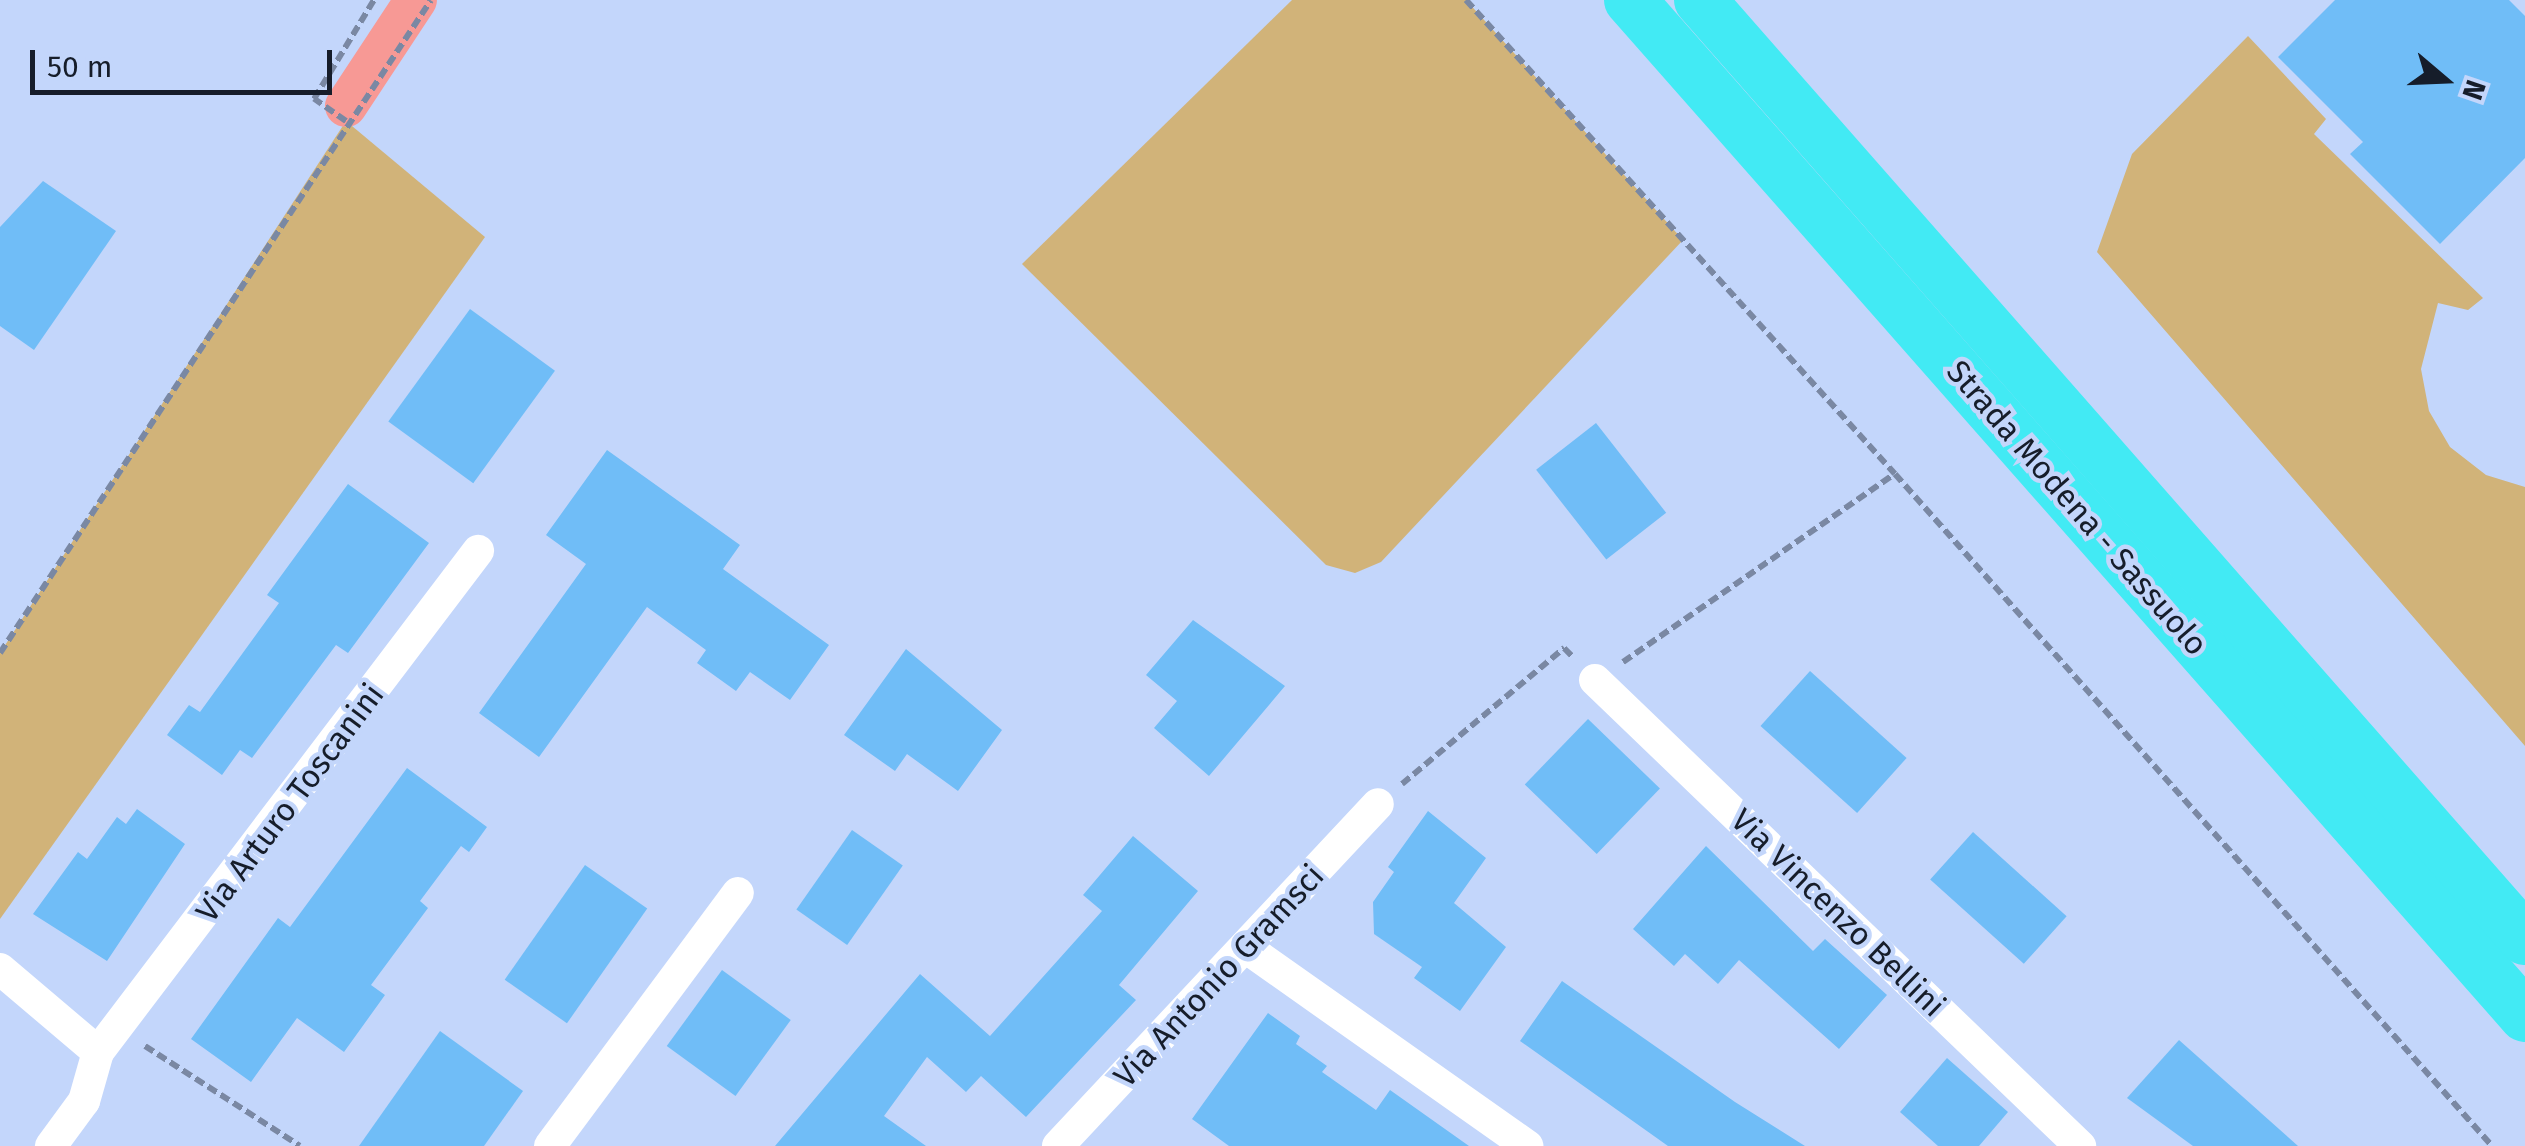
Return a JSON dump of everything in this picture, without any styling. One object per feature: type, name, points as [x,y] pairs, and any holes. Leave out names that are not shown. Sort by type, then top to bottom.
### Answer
[{"type":"highway","name":"Strada Modena - Sassuolo","points":[[1630,0],[2525,1016]]},
{"type":"highway","name":"Strada Modena - Sassuolo","points":[[1700,0],[2525,940]]},
{"type":"street","name":"Via Arturo Toscanini","points":[[51,1146],[90,1090],[109,1041],[478,551]]},
{"type":"street","name":"Via Vincenzo Bellini","points":[[1595,680],[2080,1146]]},
{"type":"street","name":"Via Antonio Gramsci","points":[[1058,1146],[1248,949],[1378,804]]},
{"type":"street","points":[[550,1146],[738,892]]},
{"type":"street","points":[[1248,949],[1527,1146]]},
{"type":"street","points":[[0,969],[58,1014],[109,1041]]},
{"type":"path","points":[[346,122],[314,99],[374,0]]},
{"type":"path","points":[[0,652],[346,122],[431,0]]},
{"type":"path","points":[[1466,0],[1895,474],[2492,1146]]},
{"type":"path","points":[[1378,804],[1564,648],[1595,680],[1895,474]]},
{"type":"path","points":[[109,1041],[300,1146]]},
{"type":"shaded area","points":[[1292,0],[1466,0],[1683,240],[1381,562],[1355,573],[1326,565],[1022,264]]},
{"type":"shaded area","points":[[2248,36],[2326,119],[2314,134],[2483,298],[2468,310],[2438,303],[2421,369],[2429,411],[2450,447],[2486,475],[2525,487],[2525,746],[2097,252],[2132,154]]},
{"type":"shaded area","points":[[346,121],[485,237],[0,919],[0,653]]},
{"type":"building","points":[[2335,0],[2509,0],[2525,16],[2525,158],[2440,244],[2350,154],[2363,142],[2278,57]]},
{"type":"building","points":[[43,181],[116,231],[34,350],[0,326],[0,227]]},
{"type":"building","points":[[470,309],[555,371],[473,483],[388,421]]},
{"type":"building","points":[[1596,423],[1666,513],[1606,560],[1536,470]]},
{"type":"building","points":[[607,450],[740,545],[723,569],[829,645],[790,700],[750,672],[736,691],[697,663],[706,650],[647,607],[539,757],[479,713],[586,564],[546,535]]},
{"type":"building","points":[[348,484],[429,543],[348,653],[336,645],[252,758],[240,750],[222,775],[167,735],[189,705],[200,712],[279,603],[267,595]]},
{"type":"building","points":[[1193,620],[1285,686],[1209,776],[1154,728],[1177,701],[1146,675]]},
{"type":"building","points":[[906,649],[1002,730],[958,791],[907,754],[895,771],[844,735]]},
{"type":"building","points":[[1810,671],[1907,758],[1857,813],[1760,726]]},
{"type":"building","points":[[1588,719],[1660,788],[1597,854],[1525,784]]},
{"type":"building","points":[[407,768],[487,827],[469,852],[461,846],[420,901],[428,908],[371,985],[385,995],[344,1052],[297,1018],[251,1082],[191,1039],[278,918],[290,927]]},
{"type":"building","points":[[137,809],[185,844],[107,961],[33,914],[78,852],[87,859],[117,817],[126,824]]},
{"type":"building","points":[[1428,811],[1486,858],[1454,903],[1506,947],[1460,1011],[1414,978],[1422,967],[1374,934],[1373,902],[1394,872],[1388,867]]},
{"type":"building","points":[[852,830],[903,866],[847,945],[796,909]]},
{"type":"building","points":[[1973,832],[2067,916],[2024,964],[1930,880]]},
{"type":"building","points":[[1133,836],[1198,891],[1119,985],[1136,1000],[1026,1117],[981,1076],[966,1092],[927,1057],[884,1116],[926,1146],[775,1146],[920,974],[990,1036],[1102,911],[1083,895]]},
{"type":"building","points":[[1706,846],[1813,951],[1825,939],[1887,995],[1839,1049],[1739,960],[1718,984],[1685,954],[1674,966],[1633,929]]},
{"type":"building","points":[[585,865],[647,909],[567,1023],[505,980]]},
{"type":"building","points":[[722,970],[791,1020],[736,1096],[667,1046]]},
{"type":"building","points":[[1562,981],[1805,1146],[1668,1146],[1520,1041]]},
{"type":"building","points":[[1268,1013],[1300,1036],[1296,1044],[1327,1066],[1322,1072],[1376,1110],[1390,1090],[1469,1146],[1229,1146],[1192,1119]]},
{"type":"building","points":[[440,1031],[523,1091],[484,1146],[359,1146]]},
{"type":"building","points":[[2179,1040],[2298,1146],[2193,1146],[2127,1098]]},
{"type":"building","points":[[1947,1058],[2008,1112],[1979,1146],[1938,1146],[1900,1112]]},
{"type":"waterway","points":[[346,106],[416,0]]}]
